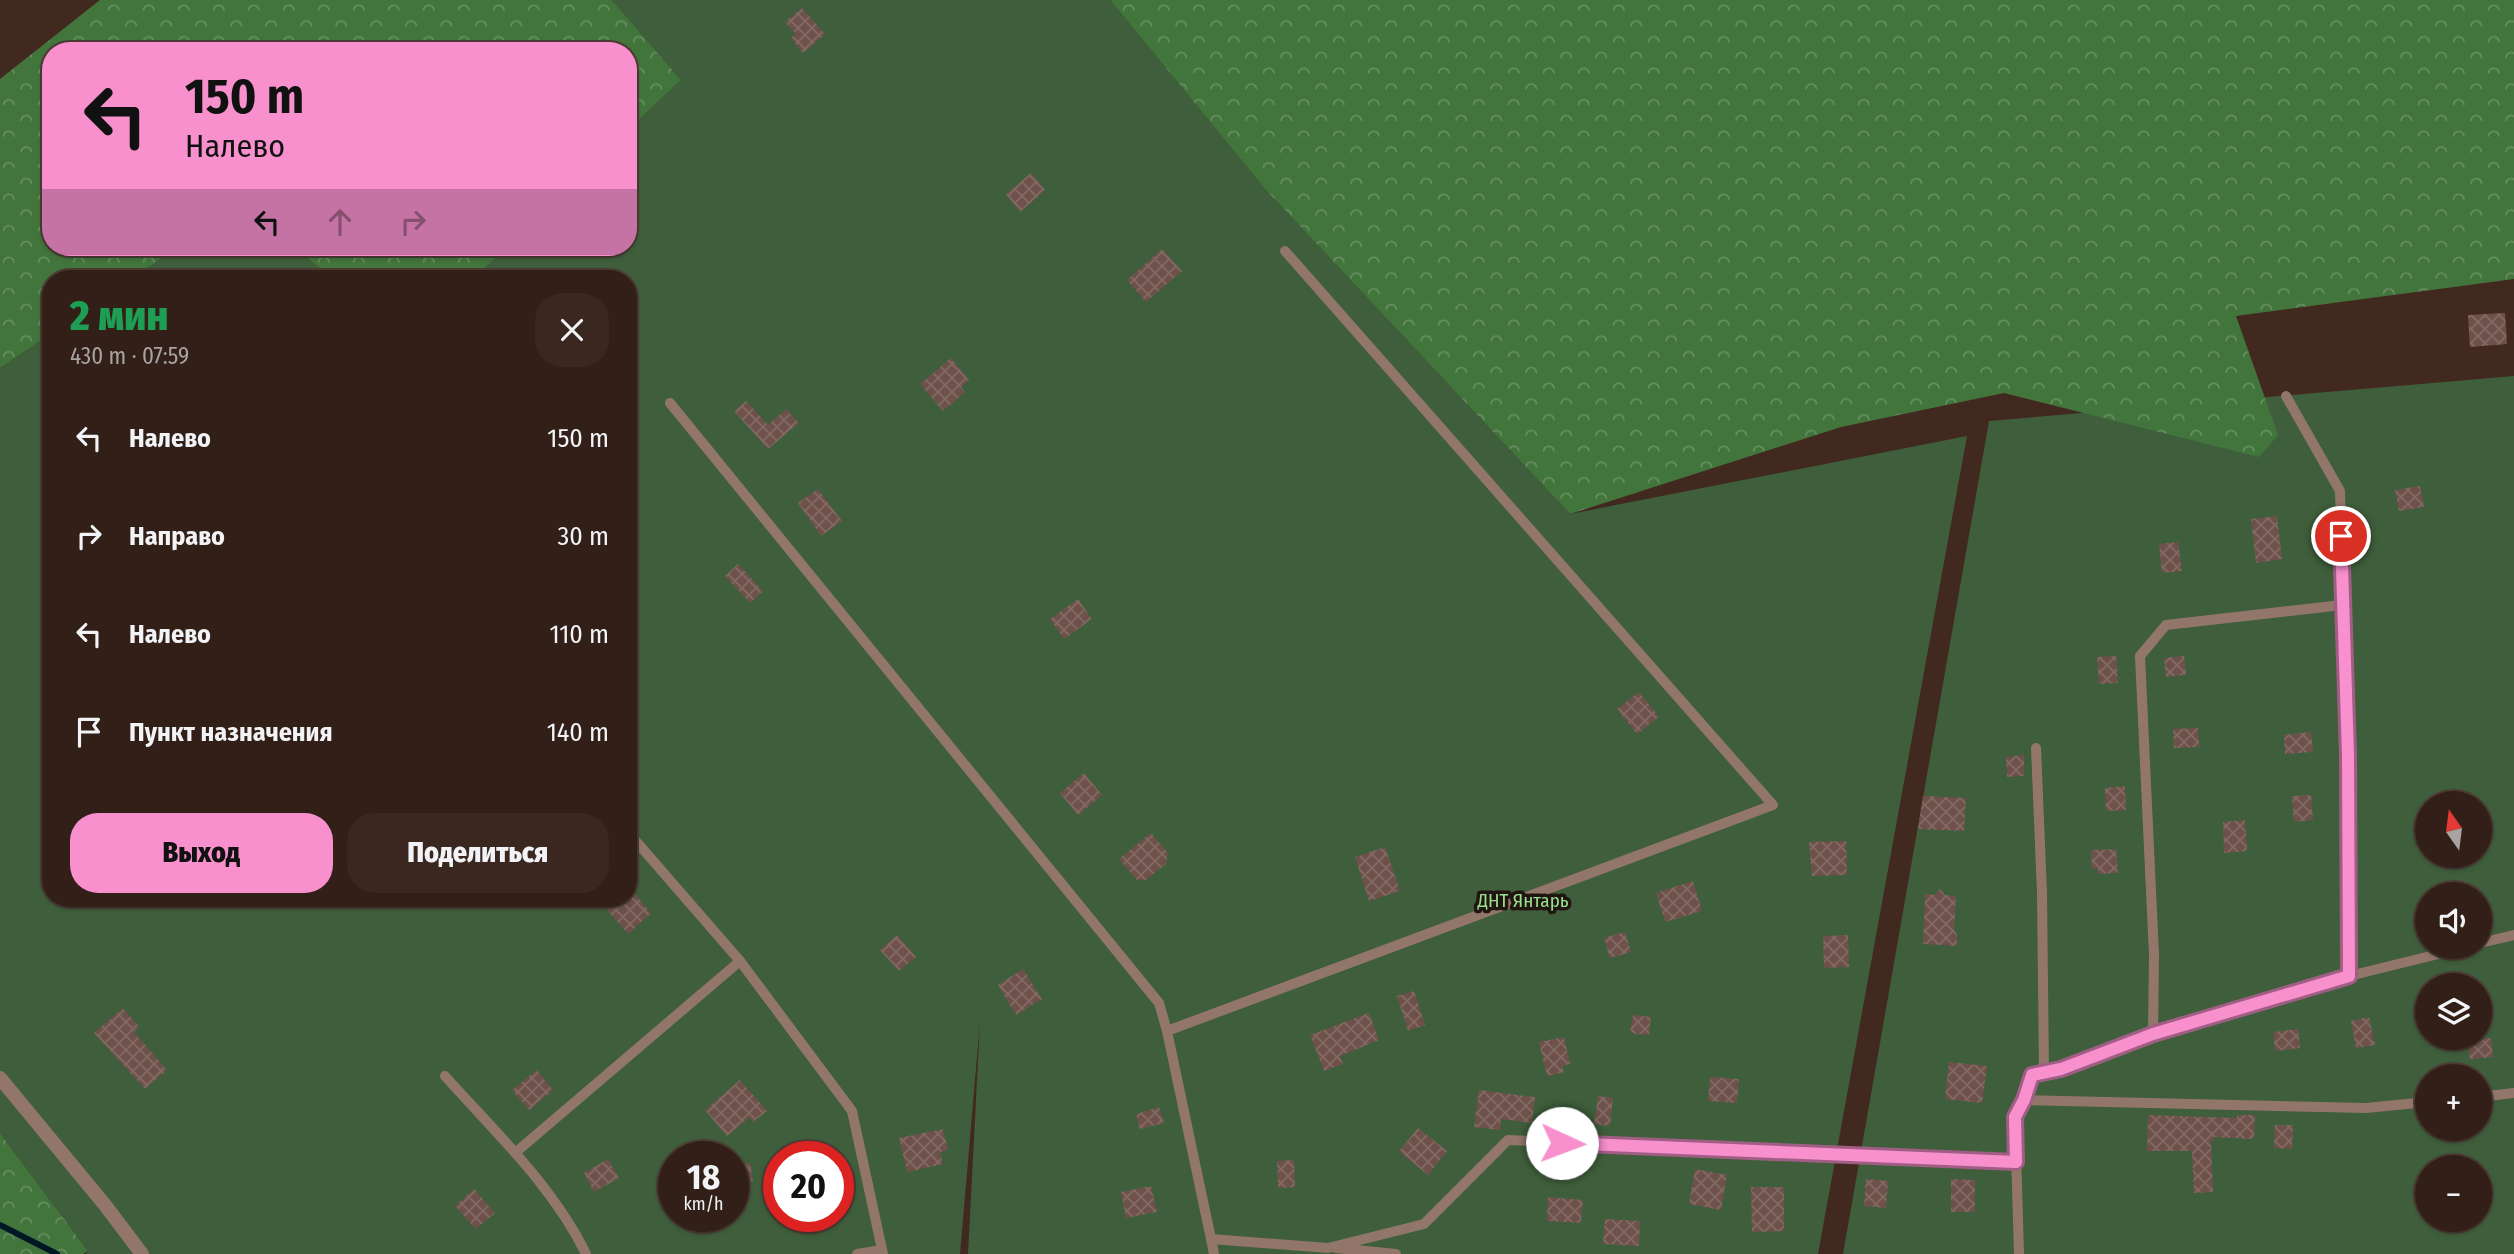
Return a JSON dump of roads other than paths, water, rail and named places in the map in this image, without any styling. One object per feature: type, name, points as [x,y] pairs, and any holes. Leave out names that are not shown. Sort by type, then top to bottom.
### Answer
[{"type":"street","points":[[0,1078],[142,1254]]},
{"type":"lane","points":[[1167,1031],[1773,805],[1284,251]]},
{"type":"lane","points":[[2286,396],[2340,491],[2348,755],[2349,976]]},
{"type":"lane","points":[[670,403],[1159,1003],[1214,1254]]},
{"type":"lane","points":[[2153,1034],[2154,955],[2140,656],[2166,625],[2342,605]]},
{"type":"lane","points":[[2036,748],[2042,893],[2044,1073]]},
{"type":"lane","points":[[637,842],[740,961],[852,1111],[882,1252],[857,1254]]},
{"type":"lane","points":[[2492,940],[2514,935]]},
{"type":"lane","points":[[2019,1254],[2015,1117],[2032,1075],[2061,1069],[2153,1034],[2349,976],[2418,959]]},
{"type":"lane","points":[[515,1153],[740,961]]},
{"type":"lane","points":[[445,1076],[515,1153],[570,1222],[586,1254]]},
{"type":"lane","points":[[2492,1096],[2514,1093]]},
{"type":"lane","points":[[2024,1100],[2366,1108],[2415,1103]]},
{"type":"lane","points":[[1328,1248],[1424,1224],[1508,1140],[2016,1162]]},
{"type":"lane","points":[[1211,1239],[1396,1254]]},
{"type":"waterway","points":[[0,1225],[57,1254]]},
{"type":"park label","name":"ДНТ Янтарь","points":[[1523,900]]}]
